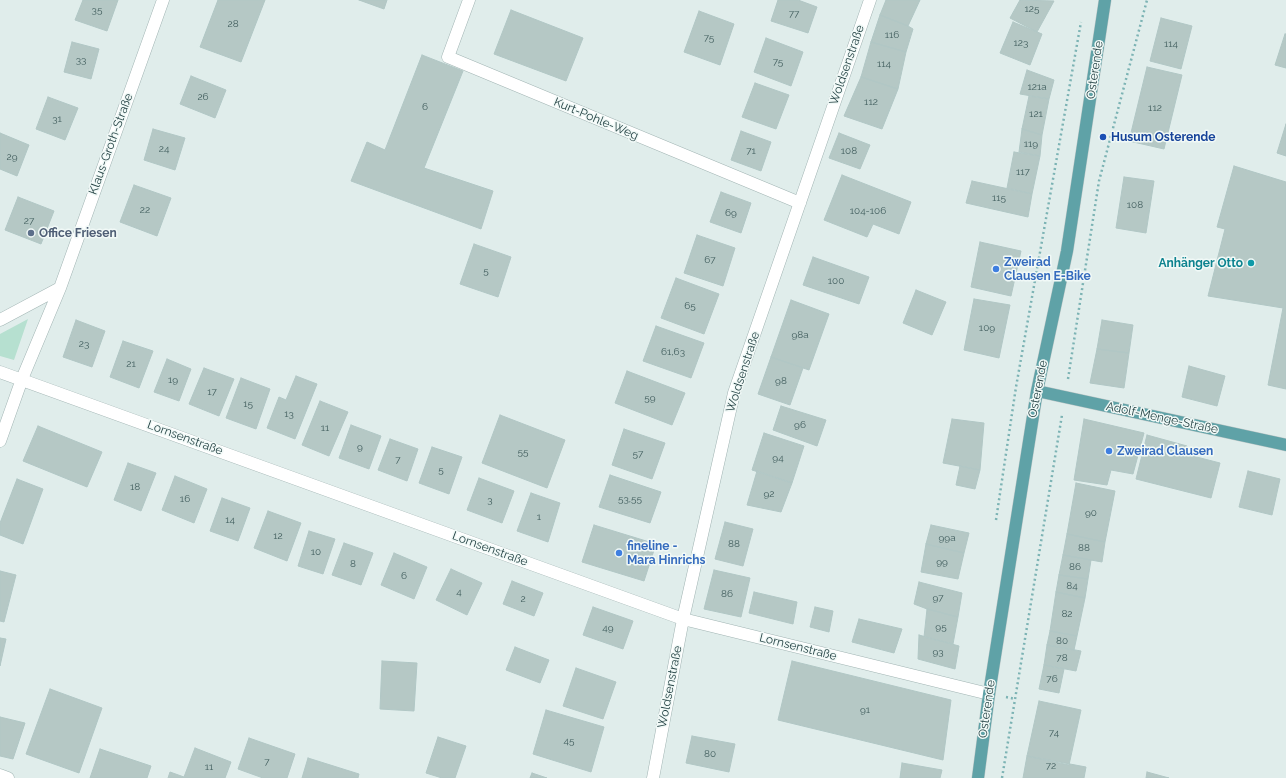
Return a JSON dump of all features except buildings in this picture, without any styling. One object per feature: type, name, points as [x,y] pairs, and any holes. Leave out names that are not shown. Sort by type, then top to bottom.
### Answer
[{"type":"main road","name":"Osterende","points":[[978,778],[989,694],[1037,391],[1067,252],[1106,0]]},
{"type":"main road","name":"Adolf-Menge-Straße","points":[[1037,391],[1286,446]]},
{"type":"street","name":"Klaus-Groth-Straße","points":[[0,441],[22,379],[60,288],[163,0]]},
{"type":"street","name":"Kurt-Pohle-Weg","points":[[469,0],[448,57],[800,203]]},
{"type":"street","name":"Woldsenstraße","points":[[653,778],[683,619],[734,393],[870,0]]},
{"type":"street","points":[[0,320],[60,288]]},
{"type":"street","name":"Lornsenstraße","points":[[0,372],[683,619],[989,694]]},
{"type":"street","points":[[0,775],[8,778]]},
{"type":"green space","points":[[28,319],[14,360],[0,356],[0,334]]},
{"type":"place","name":"Husum Osterende","points":[[1103,137]]},
{"type":"place","name":"Office Friesen","points":[[31,233]]},
{"type":"place","name":"Anhänger Otto","points":[[1251,263]]},
{"type":"place","name":"Zweirad Clausen E-Bike","points":[[996,269]]},
{"type":"place","name":"Zweirad Clausen","points":[[1109,451]]},
{"type":"place","name":"fineline - Mara Hinrichs","points":[[619,553]]}]
